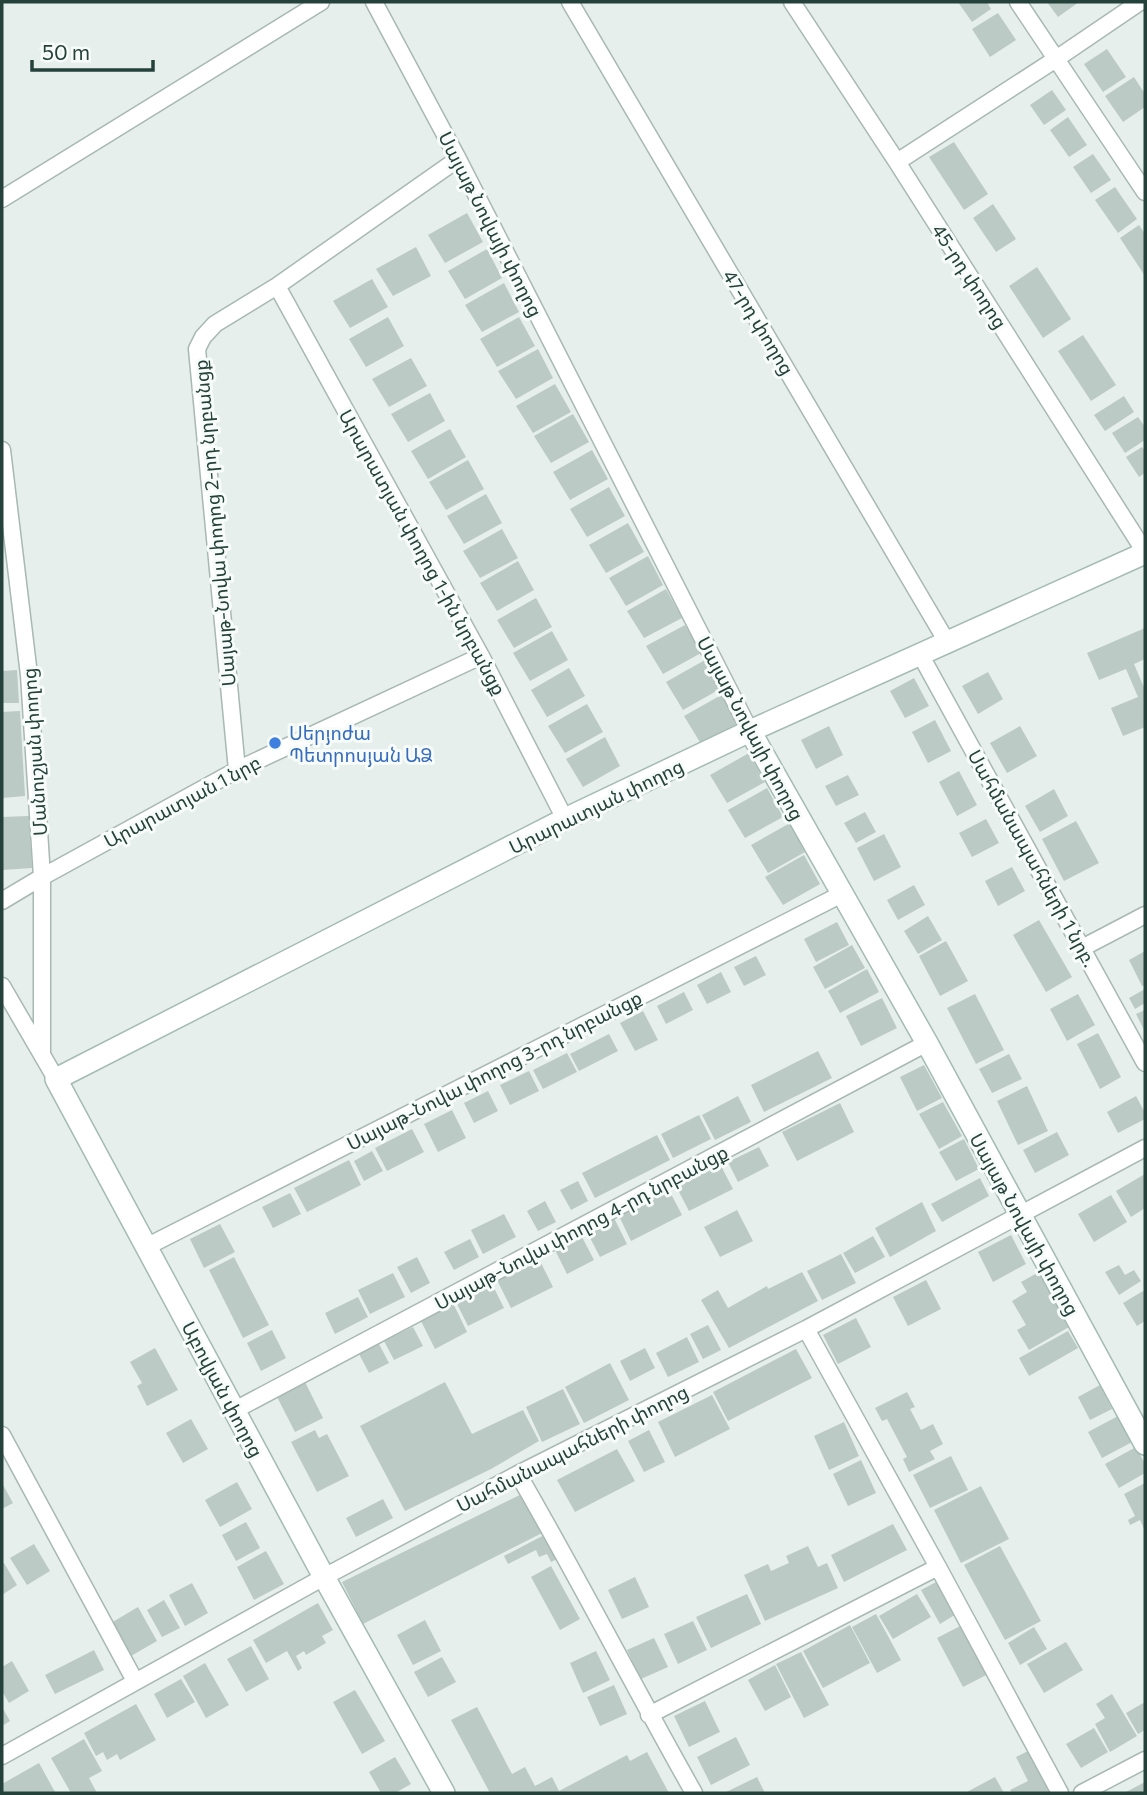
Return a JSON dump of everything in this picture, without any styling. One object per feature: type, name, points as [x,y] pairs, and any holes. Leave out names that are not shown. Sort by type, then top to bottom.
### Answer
[{"type":"main road","name":"Արարատյան փողոց","points":[[56,1079],[565,819],[750,731],[1145,553]]},
{"type":"main road","name":"Սայաթ Նովայի փողոց","points":[[750,731],[927,1043],[1145,1444]]},
{"type":"main road","name":"Աբովյան փողոց","points":[[56,1079],[324,1577],[444,1793]]},
{"type":"street","points":[[2,198],[321,2]]},
{"type":"street","name":"Սայաթ Նովայի փողոց","points":[[374,2],[458,159],[750,731]]},
{"type":"street","name":"47-րդ փողոց","points":[[570,2],[947,642]]},
{"type":"street","name":"45-րդ փողոց","points":[[792,2],[897,162],[1145,553]]},
{"type":"street","points":[[1018,2],[1145,192]]},
{"type":"street","points":[[897,162],[1140,2]]},
{"type":"street","name":"Սայաթ-Նովա փողոց 2-րդ նրբանցք","points":[[237,770],[197,349],[203,337],[215,324],[278,286],[458,159]]},
{"type":"street","name":"Արարատյան փողոց 1-ին նրբանցք","points":[[278,286],[481,656],[565,819]]},
{"type":"street","name":"Մանուշյան փողոց","points":[[2,450],[29,675],[42,877],[42,1055]]},
{"type":"street","name":"Սահմանապահների 1 նրբ.","points":[[920,654],[1145,1063]]},
{"type":"street","name":"Արարատյան 1 նրբ","points":[[2,901],[237,770],[481,656]]},
{"type":"street","name":"Սայաթ-Նովա փողոց 3-րդ նրբանցք","points":[[146,1247],[842,894]]},
{"type":"street","points":[[1082,948],[1145,915]]},
{"type":"street","name":"Աբովյան փողոց","points":[[2,986],[56,1079]]},
{"type":"street","name":"Սայաթ-Նովա փողոց 4-րդ նրբանցք","points":[[235,1410],[927,1043]]},
{"type":"street","name":"Սահմանապահների փողոց","points":[[2,1756],[324,1577],[518,1474],[806,1329],[1145,1148]]},
{"type":"street","points":[[806,1329],[1060,1793]]},
{"type":"street","points":[[2,1435],[135,1681]]},
{"type":"street","points":[[518,1474],[694,1793]]},
{"type":"street","points":[[649,1715],[938,1567]]},
{"type":"street","points":[[1082,1793],[1145,1760]]},
{"type":"building","points":[[958,2],[987,2],[991,9],[972,22]]},
{"type":"building","points":[[1047,2],[1079,2],[1058,17]]},
{"type":"building","points":[[998,13],[1016,40],[990,57],[972,29]]},
{"type":"building","points":[[1107,49],[1126,77],[1103,92],[1084,64]]},
{"type":"building","points":[[1134,77],[1145,94],[1145,107],[1123,122],[1105,96]]},
{"type":"building","points":[[1052,90],[1066,110],[1044,125],[1030,105]]},
{"type":"building","points":[[1068,117],[1087,145],[1069,157],[1050,130]]},
{"type":"building","points":[[954,142],[988,194],[964,210],[929,157]]},
{"type":"building","points":[[1093,154],[1111,180],[1091,193],[1073,167]]},
{"type":"building","points":[[1115,187],[1137,219],[1118,233],[1095,200]]},
{"type":"building","points":[[993,204],[1016,239],[996,252],[973,218]]},
{"type":"building","points":[[467,213],[483,242],[445,263],[428,235]]},
{"type":"building","points":[[1139,225],[1145,234],[1145,276],[1120,238]]},
{"type":"building","points":[[416,247],[431,276],[393,296],[376,269]]},
{"type":"building","points":[[487,249],[502,278],[465,299],[448,271]]},
{"type":"building","points":[[1037,267],[1071,319],[1043,338],[1009,286]]},
{"type":"building","points":[[372,279],[388,307],[350,328],[333,301]]},
{"type":"building","points":[[504,283],[519,312],[482,332],[465,305]]},
{"type":"building","points":[[388,317],[404,346],[366,367],[349,339]]},
{"type":"building","points":[[519,317],[535,346],[497,367],[480,339]]},
{"type":"building","points":[[1083,335],[1116,385],[1091,401],[1058,351]]},
{"type":"building","points":[[538,349],[553,378],[516,399],[498,371]]},
{"type":"building","points":[[411,358],[427,386],[389,407],[372,379]]},
{"type":"building","points":[[555,384],[571,412],[533,433],[516,406]]},
{"type":"building","points":[[430,393],[445,421],[408,442],[391,414]]},
{"type":"building","points":[[1124,396],[1134,412],[1105,431],[1094,415]]},
{"type":"building","points":[[573,414],[589,442],[551,463],[534,436]]},
{"type":"building","points":[[1138,417],[1145,427],[1145,440],[1125,453],[1112,433]]},
{"type":"building","points":[[450,429],[466,457],[428,479],[411,451]]},
{"type":"building","points":[[1142,447],[1145,451],[1145,473],[1139,477],[1126,457]]},
{"type":"building","points":[[592,450],[608,479],[570,500],[553,472]]},
{"type":"building","points":[[468,460],[484,489],[446,510],[429,482]]},
{"type":"building","points":[[609,487],[625,516],[587,537],[570,509]]},
{"type":"building","points":[[486,494],[502,523],[464,544],[447,516]]},
{"type":"building","points":[[628,523],[644,552],[606,573],[589,545]]},
{"type":"building","points":[[502,529],[518,558],[480,578],[463,551]]},
{"type":"building","points":[[648,556],[663,585],[626,606],[609,578]]},
{"type":"building","points":[[518,561],[534,590],[497,611],[480,583]]},
{"type":"building","points":[[666,589],[682,618],[644,638],[627,611]]},
{"type":"building","points":[[536,598],[552,627],[514,648],[497,620]]},
{"type":"building","points":[[685,625],[701,653],[663,674],[646,646]]},
{"type":"building","points":[[1145,628],[1145,659],[1134,664],[1145,690],[1145,727],[1123,736],[1111,708],[1138,697],[1126,669],[1099,680],[1087,653]]},
{"type":"building","points":[[552,631],[568,660],[530,681],[513,653]]},
{"type":"building","points":[[705,660],[720,689],[683,710],[666,682]]},
{"type":"building","points":[[569,668],[585,696],[547,717],[531,690]]},
{"type":"building","points":[[17,670],[19,703],[2,703],[2,671]]},
{"type":"building","points":[[988,672],[1003,699],[978,714],[962,686]]},
{"type":"building","points":[[914,678],[929,706],[905,718],[890,691]]},
{"type":"building","points":[[723,694],[739,723],[701,744],[684,716]]},
{"type":"building","points":[[587,704],[603,732],[565,753],[548,726]]},
{"type":"building","points":[[20,711],[25,796],[2,798],[2,712]]},
{"type":"building","points":[[935,720],[951,751],[928,763],[912,732]]},
{"type":"building","points":[[829,726],[843,755],[816,769],[801,740]]},
{"type":"building","points":[[1020,726],[1037,756],[1007,773],[990,743]]},
{"type":"building","points":[[605,737],[620,766],[583,787],[566,759]]},
{"type":"building","points":[[749,753],[765,782],[727,803],[710,775]]},
{"type":"building","points":[[959,771],[977,805],[957,816],[939,782]]},
{"type":"building","points":[[848,775],[859,795],[836,806],[825,786]]},
{"type":"building","points":[[767,788],[783,817],[745,838],[728,810]]},
{"type":"building","points":[[1054,789],[1068,816],[1040,832],[1025,806]]},
{"type":"building","points":[[865,812],[876,832],[856,843],[844,823]]},
{"type":"building","points":[[29,816],[32,868],[2,870],[2,817]]},
{"type":"building","points":[[986,819],[999,843],[972,857],[959,833]]},
{"type":"building","points":[[1076,821],[1099,863],[1064,881],[1042,839]]},
{"type":"building","points":[[790,823],[805,852],[768,873],[751,845]]},
{"type":"building","points":[[884,834],[901,867],[874,881],[857,848]]},
{"type":"building","points":[[804,855],[820,884],[783,905],[765,877]]},
{"type":"building","points":[[1012,867],[1025,891],[998,906],[985,881]]},
{"type":"building","points":[[914,885],[925,905],[898,920],[887,900]]},
{"type":"building","points":[[928,916],[942,940],[918,954],[904,931]]},
{"type":"building","points":[[1039,920],[1072,977],[1046,992],[1013,935]]},
{"type":"building","points":[[837,922],[849,945],[816,962],[804,939]]},
{"type":"building","points":[[946,941],[968,981],[940,996],[919,956]]},
{"type":"building","points":[[852,945],[865,968],[825,989],[813,967]]},
{"type":"building","points":[[1145,951],[1145,985],[1142,986],[1129,960]]},
{"type":"building","points":[[756,956],[766,975],[744,986],[734,967]]},
{"type":"building","points":[[867,969],[879,992],[840,1013],[828,991]]},
{"type":"building","points":[[721,972],[731,992],[707,1004],[697,985]]},
{"type":"building","points":[[1145,989],[1145,1003],[1135,1009],[1129,998]]},
{"type":"building","points":[[684,992],[693,1010],[666,1024],[657,1006]]},
{"type":"building","points":[[975,994],[1004,1050],[976,1064],[947,1008]]},
{"type":"building","points":[[1078,994],[1095,1025],[1067,1041],[1050,1009]]},
{"type":"building","points":[[882,998],[897,1028],[861,1046],[846,1016]]},
{"type":"building","points":[[1145,1010],[1145,1032],[1136,1014]]},
{"type":"building","points":[[643,1011],[658,1040],[635,1051],[620,1023]]},
{"type":"building","points":[[1098,1033],[1121,1077],[1100,1089],[1077,1044]]},
{"type":"building","points":[[609,1034],[618,1051],[579,1071],[570,1054]]},
{"type":"building","points":[[818,1051],[832,1078],[764,1112],[751,1085]]},
{"type":"building","points":[[567,1053],[577,1072],[543,1089],[533,1070]]},
{"type":"building","points":[[1009,1054],[1022,1079],[992,1093],[979,1069]]},
{"type":"building","points":[[924,1065],[942,1098],[917,1111],[900,1077]]},
{"type":"building","points":[[529,1071],[539,1091],[510,1105],[500,1085]]},
{"type":"building","points":[[1027,1086],[1048,1131],[1018,1145],[997,1101]]},
{"type":"building","points":[[488,1091],[498,1111],[474,1123],[464,1103]]},
{"type":"building","points":[[738,1096],[751,1122],[715,1140],[702,1115]]},
{"type":"building","points":[[1136,1096],[1145,1113],[1145,1119],[1118,1133],[1107,1112]]},
{"type":"building","points":[[943,1102],[962,1136],[939,1149],[919,1114]]},
{"type":"building","points":[[840,1103],[854,1132],[797,1161],[782,1132]]},
{"type":"building","points":[[452,1110],[466,1138],[438,1152],[424,1124]]},
{"type":"building","points":[[699,1115],[711,1139],[673,1158],[661,1134]]},
{"type":"building","points":[[412,1129],[424,1152],[387,1171],[375,1148]]},
{"type":"building","points":[[1057,1132],[1069,1155],[1035,1173],[1023,1150]]},
{"type":"building","points":[[657,1135],[670,1160],[595,1198],[582,1173]]},
{"type":"building","points":[[964,1139],[979,1169],[956,1181],[939,1152]]},
{"type":"building","points":[[759,1147],[769,1166],[738,1182],[728,1162]]},
{"type":"building","points":[[372,1151],[383,1171],[364,1181],[354,1161]]},
{"type":"building","points":[[349,1160],[361,1185],[307,1212],[294,1188]]},
{"type":"building","points":[[720,1164],[733,1189],[689,1211],[676,1186]]},
{"type":"building","points":[[1145,1174],[1145,1208],[1131,1217],[1116,1191]]},
{"type":"building","points":[[980,1178],[989,1196],[942,1222],[931,1204]]},
{"type":"building","points":[[578,1181],[588,1201],[571,1210],[560,1190]]},
{"type":"building","points":[[669,1190],[682,1215],[631,1241],[619,1216]]},
{"type":"building","points":[[290,1193],[301,1214],[273,1228],[262,1207]]},
{"type":"building","points":[[1111,1195],[1127,1222],[1094,1242],[1078,1214]]},
{"type":"building","points":[[545,1201],[556,1222],[538,1231],[527,1211]]},
{"type":"building","points":[[922,1202],[936,1231],[890,1257],[875,1228]]},
{"type":"building","points":[[737,1210],[753,1241],[720,1257],[704,1227]]},
{"type":"building","points":[[504,1214],[516,1237],[483,1254],[471,1230]]},
{"type":"building","points":[[614,1218],[627,1244],[600,1257],[587,1232]]},
{"type":"building","points":[[220,1224],[235,1252],[204,1268],[190,1239]]},
{"type":"building","points":[[1011,1235],[1026,1264],[993,1282],[978,1252]]},
{"type":"building","points":[[873,1236],[885,1257],[855,1273],[843,1253]]},
{"type":"building","points":[[582,1237],[594,1260],[567,1274],[555,1250]]},
{"type":"building","points":[[470,1239],[479,1257],[454,1270],[444,1252]]},
{"type":"building","points":[[841,1254],[856,1283],[822,1300],[807,1271]]},
{"type":"building","points":[[234,1257],[269,1325],[243,1338],[209,1270]]},
{"type":"building","points":[[417,1257],[430,1283],[411,1293],[397,1267]]},
{"type":"building","points":[[538,1257],[553,1287],[511,1308],[496,1278]]},
{"type":"building","points":[[1119,1265],[1125,1275],[1134,1270],[1141,1281],[1119,1295],[1105,1272]]},
{"type":"building","points":[[802,1272],[818,1301],[729,1348],[701,1300],[718,1290],[728,1308],[767,1286],[768,1289]]},
{"type":"building","points":[[1039,1272],[1069,1327],[1029,1350],[1017,1330],[1026,1325],[1012,1301],[1027,1292],[1021,1282]]},
{"type":"building","points":[[393,1273],[405,1297],[370,1314],[358,1290]]},
{"type":"building","points":[[926,1280],[941,1309],[908,1326],[893,1297]]},
{"type":"building","points":[[492,1284],[504,1308],[468,1326],[456,1302]]},
{"type":"building","points":[[1143,1291],[1145,1321],[1137,1326],[1123,1303]]},
{"type":"building","points":[[358,1297],[368,1317],[335,1334],[325,1313]]},
{"type":"building","points":[[453,1303],[467,1332],[435,1349],[420,1319]]},
{"type":"building","points":[[856,1318],[871,1347],[838,1364],[823,1335]]},
{"type":"building","points":[[708,1325],[721,1350],[703,1359],[690,1334]]},
{"type":"building","points":[[413,1327],[423,1346],[394,1360],[384,1341]]},
{"type":"building","points":[[272,1330],[286,1358],[261,1371],[247,1343]]},
{"type":"building","points":[[1068,1331],[1078,1348],[1029,1376],[1019,1358]]},
{"type":"building","points":[[687,1337],[699,1362],[668,1377],[656,1353]]},
{"type":"building","points":[[379,1344],[389,1363],[369,1373],[359,1354]]},
{"type":"building","points":[[155,1348],[178,1390],[147,1406],[137,1386],[142,1383],[130,1362]]},
{"type":"building","points":[[645,1348],[655,1368],[630,1381],[620,1361]]},
{"type":"building","points":[[796,1349],[812,1378],[728,1421],[713,1392]]},
{"type":"building","points":[[610,1363],[629,1400],[584,1423],[565,1387]]},
{"type":"building","points":[[304,1380],[323,1418],[295,1432],[276,1395]]},
{"type":"building","points":[[445,1382],[472,1434],[523,1410],[539,1441],[491,1469],[405,1511],[360,1426]]},
{"type":"building","points":[[1100,1385],[1112,1409],[1090,1420],[1078,1397]]},
{"type":"building","points":[[563,1389],[580,1424],[542,1442],[526,1407]]},
{"type":"building","points":[[907,1392],[915,1407],[910,1409],[921,1430],[933,1424],[943,1444],[930,1451],[935,1459],[909,1472],[903,1459],[907,1457],[887,1419],[882,1421],[875,1408]]},
{"type":"building","points":[[712,1395],[730,1429],[675,1457],[658,1422]]},
{"type":"building","points":[[1120,1415],[1134,1441],[1102,1458],[1088,1432]]},
{"type":"building","points":[[191,1419],[208,1449],[183,1463],[166,1433]]},
{"type":"building","points":[[844,1422],[859,1456],[829,1470],[814,1436]]},
{"type":"building","points":[[315,1430],[319,1438],[327,1434],[349,1476],[317,1492],[291,1442]]},
{"type":"building","points":[[649,1430],[665,1462],[644,1472],[628,1441]]},
{"type":"building","points":[[1136,1447],[1145,1464],[1145,1473],[1119,1488],[1105,1464]]},
{"type":"building","points":[[617,1449],[635,1481],[575,1512],[557,1480]]},
{"type":"building","points":[[951,1456],[968,1490],[930,1508],[913,1475]]},
{"type":"building","points":[[861,1460],[876,1493],[848,1506],[833,1474]]},
{"type":"building","points":[[237,1482],[252,1509],[220,1527],[205,1500]]},
{"type":"building","points":[[2,1483],[13,1503],[2,1509]]},
{"type":"building","points":[[1145,1483],[1145,1531],[1140,1520],[1130,1525],[1128,1520],[1135,1516],[1124,1494]]},
{"type":"building","points":[[981,1486],[1009,1539],[961,1563],[934,1510]]},
{"type":"building","points":[[524,1493],[544,1532],[363,1624],[342,1582]]},
{"type":"building","points":[[383,1499],[393,1518],[356,1537],[346,1518]]},
{"type":"building","points":[[246,1522],[260,1548],[236,1561],[222,1535]]},
{"type":"building","points":[[893,1524],[907,1550],[844,1582],[831,1555]]},
{"type":"building","points":[[548,1533],[561,1557],[551,1562],[547,1554],[539,1557],[536,1550],[508,1564],[504,1556]]},
{"type":"building","points":[[34,1544],[50,1571],[27,1585],[10,1558]]},
{"type":"building","points":[[808,1546],[818,1567],[827,1563],[838,1588],[765,1621],[744,1575],[768,1564],[771,1571],[789,1563],[786,1556]]},
{"type":"building","points":[[1000,1546],[1041,1621],[1005,1640],[964,1565]]},
{"type":"building","points":[[266,1551],[284,1584],[254,1600],[237,1567]]},
{"type":"building","points":[[4,1563],[17,1585],[2,1595],[2,1564]]},
{"type":"building","points":[[551,1566],[580,1619],[560,1630],[531,1577]]},
{"type":"building","points":[[635,1577],[649,1607],[622,1619],[608,1590]]},
{"type":"building","points":[[940,1580],[958,1613],[940,1624],[921,1590]]},
{"type":"building","points":[[192,1583],[208,1613],[185,1626],[169,1595]]},
{"type":"building","points":[[747,1594],[761,1624],[711,1648],[696,1617]]},
{"type":"building","points":[[917,1594],[931,1617],[893,1639],[879,1616]]},
{"type":"building","points":[[164,1600],[180,1628],[162,1637],[147,1610]]},
{"type":"building","points":[[318,1603],[333,1630],[322,1636],[326,1643],[306,1655],[304,1651],[296,1656],[302,1668],[298,1671],[287,1651],[266,1663],[253,1640]]},
{"type":"building","points":[[138,1607],[157,1641],[131,1656],[111,1623]]},
{"type":"building","points":[[876,1614],[901,1660],[877,1673],[852,1627]]},
{"type":"building","points":[[425,1620],[441,1651],[413,1665],[397,1635]]},
{"type":"building","points":[[693,1621],[707,1650],[678,1664],[664,1634]]},
{"type":"building","points":[[966,1623],[992,1672],[963,1687],[937,1638]]},
{"type":"building","points":[[850,1625],[870,1663],[823,1688],[803,1651]]},
{"type":"building","points":[[1034,1627],[1047,1649],[1020,1665],[1008,1643]]},
{"type":"building","points":[[654,1638],[668,1667],[641,1679],[627,1650]]},
{"type":"building","points":[[1066,1642],[1083,1670],[1044,1693],[1027,1664]]},
{"type":"building","points":[[251,1646],[269,1679],[246,1692],[227,1659]]},
{"type":"building","points":[[94,1650],[104,1670],[55,1694],[45,1675]]},
{"type":"building","points":[[596,1651],[610,1680],[583,1693],[570,1663]]},
{"type":"building","points":[[801,1652],[829,1705],[804,1718],[776,1664]]},
{"type":"building","points":[[442,1657],[456,1682],[428,1697],[414,1672]]},
{"type":"building","points":[[12,1661],[29,1691],[9,1703],[2,1691],[2,1667]]},
{"type":"building","points":[[205,1663],[229,1705],[206,1718],[183,1676]]},
{"type":"building","points":[[775,1665],[791,1697],[765,1711],[748,1680]]},
{"type":"building","points":[[181,1679],[195,1702],[167,1718],[154,1694]]},
{"type":"building","points":[[614,1685],[627,1714],[600,1726],[587,1697]]},
{"type":"building","points":[[355,1690],[385,1741],[362,1754],[333,1702]]},
{"type":"building","points":[[1112,1694],[1137,1736],[1110,1752],[1095,1724],[1105,1718],[1096,1704]]},
{"type":"building","points":[[705,1701],[720,1732],[689,1747],[674,1716]]},
{"type":"building","points":[[1145,1702],[1145,1730],[1138,1734],[1126,1713]]},
{"type":"building","points":[[136,1704],[156,1740],[120,1760],[117,1754],[107,1760],[103,1752],[96,1756],[84,1733]]},
{"type":"building","points":[[2,1707],[10,1721],[2,1726]]},
{"type":"building","points":[[477,1707],[512,1774],[525,1767],[535,1786],[552,1777],[559,1791],[627,1755],[630,1761],[647,1752],[669,1793],[490,1793],[451,1720]]},
{"type":"building","points":[[1094,1728],[1108,1752],[1081,1768],[1066,1744]]},
{"type":"building","points":[[736,1737],[750,1765],[711,1785],[697,1757]]},
{"type":"building","points":[[84,1739],[102,1771],[89,1778],[97,1793],[71,1793],[51,1758]]},
{"type":"building","points":[[1032,1749],[1053,1789],[1046,1793],[1012,1793],[1010,1790],[1028,1781],[1016,1757]]},
{"type":"building","points":[[395,1757],[411,1784],[395,1793],[381,1793],[369,1772]]},
{"type":"building","points":[[39,1763],[55,1792],[2,1793],[2,1784]]},
{"type":"building","points":[[757,1777],[765,1793],[724,1793]]},
{"type":"building","points":[[995,1777],[1004,1793],[965,1793]]},
{"type":"building","points":[[1145,1782],[1145,1793],[1124,1793]]},
{"type":"place","name":"Սերյոժա Պետրոսյան ԱՁ","points":[[275,743]]}]
